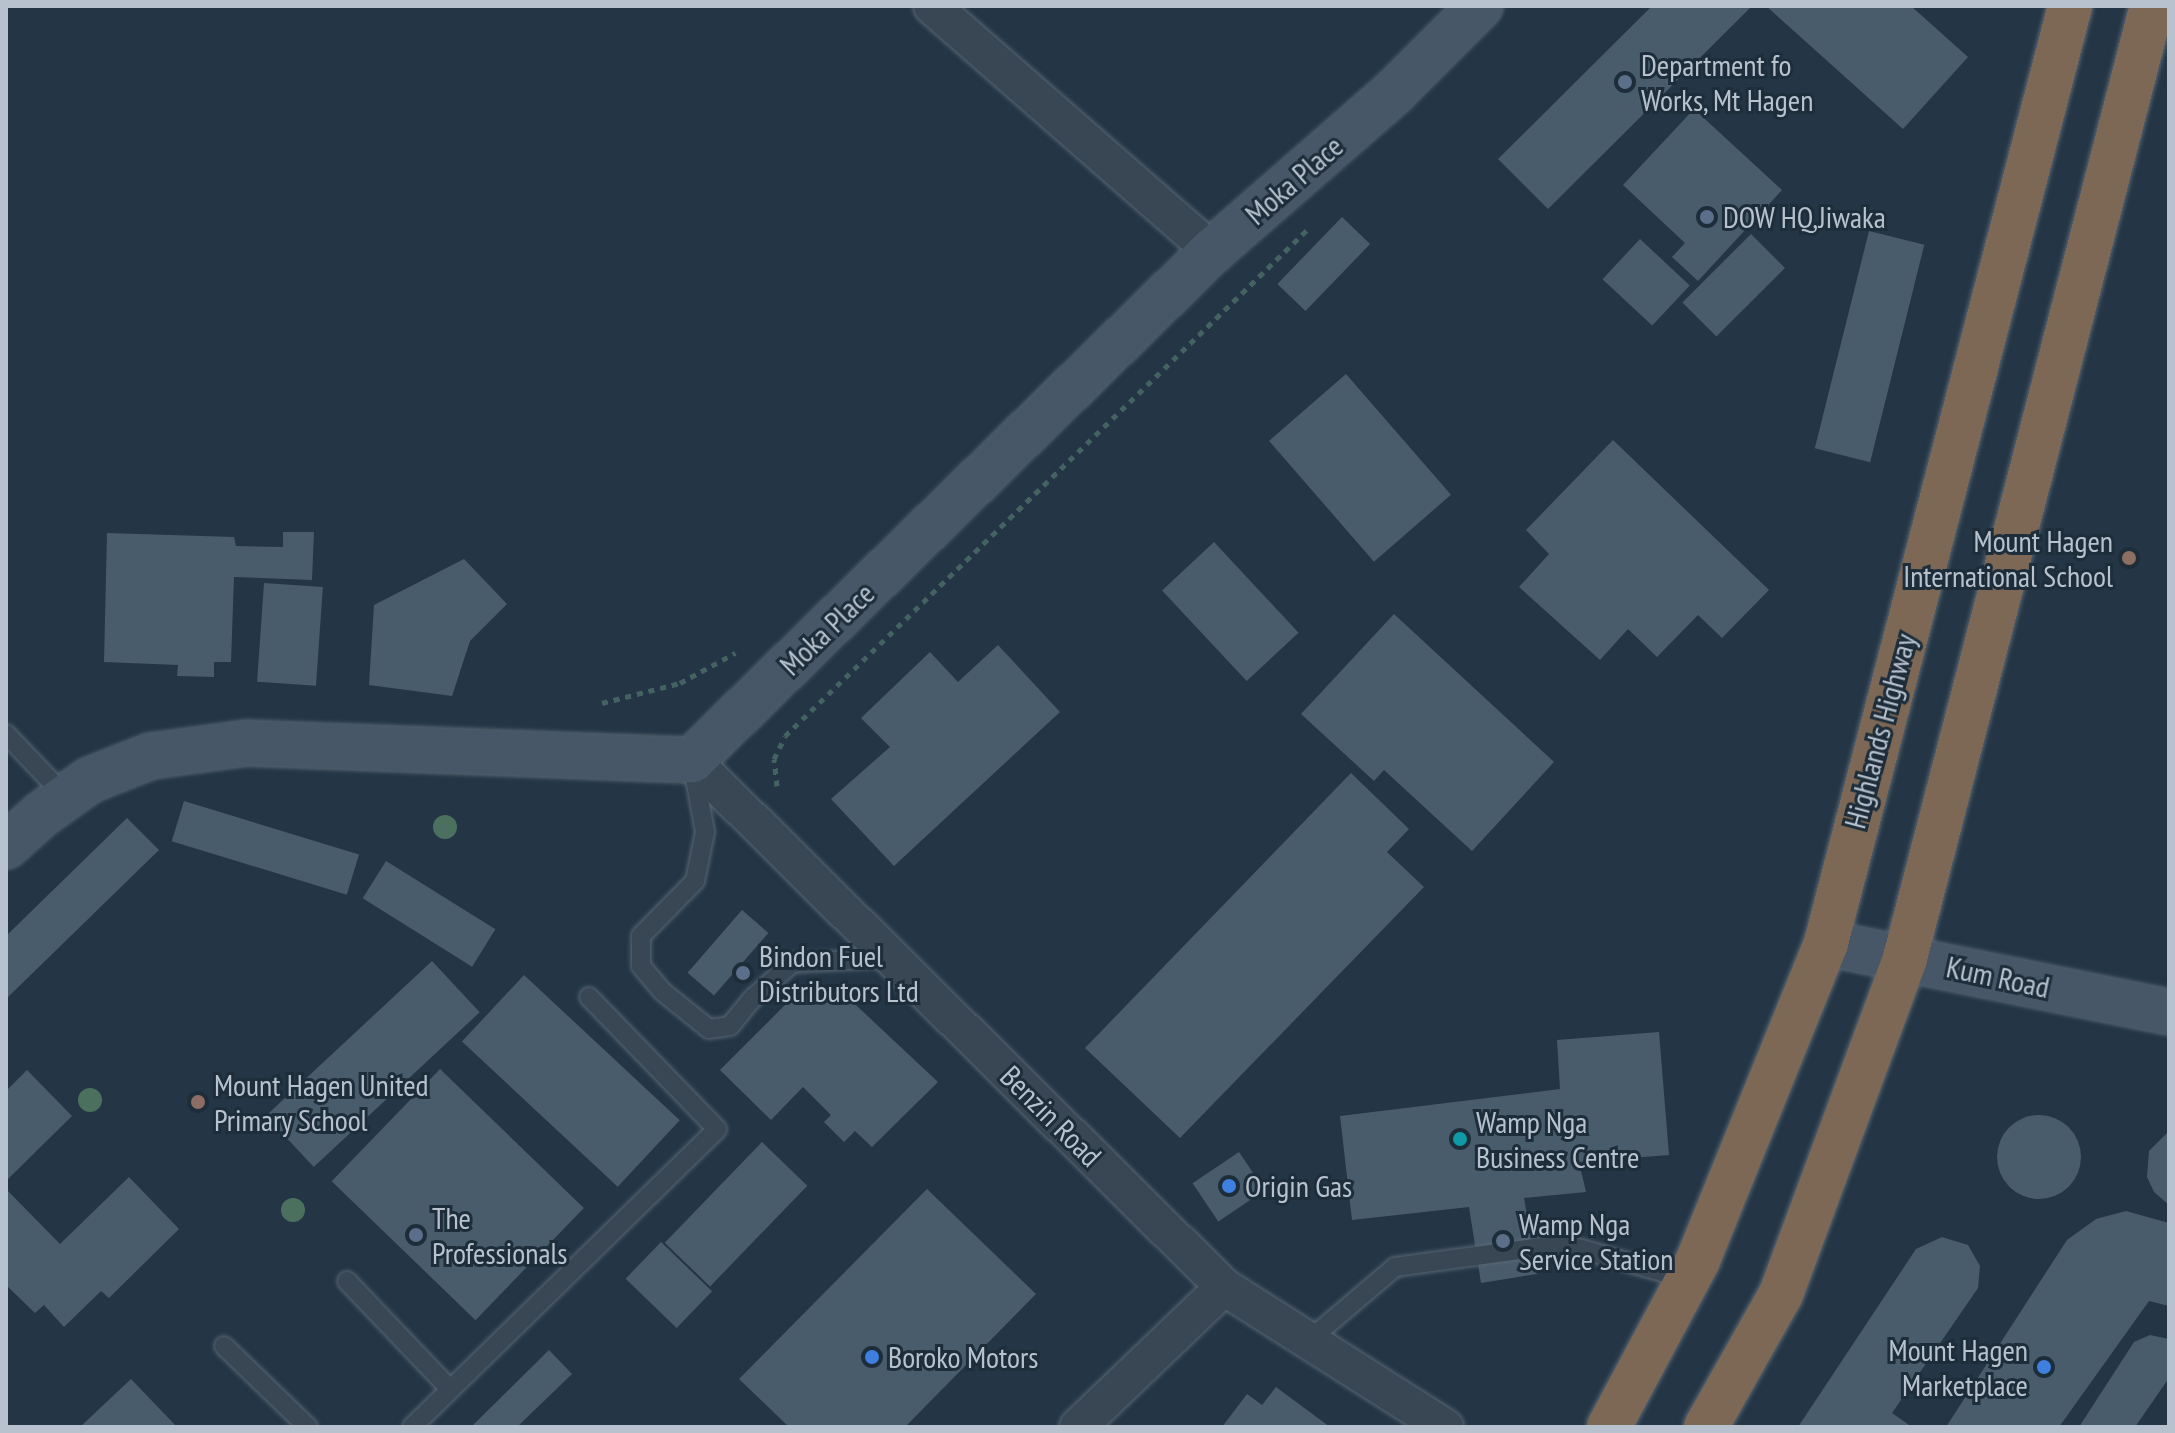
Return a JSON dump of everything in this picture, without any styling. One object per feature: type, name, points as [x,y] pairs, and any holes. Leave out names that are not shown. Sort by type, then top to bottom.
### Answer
[{"type":"highway","name":"Highlands Highway","points":[[1609,1427],[1687,1279],[1826,943],[2070,6]]},
{"type":"highway","points":[[1706,1427],[1781,1294],[1905,958],[2152,6]]},
{"type":"street","points":[[932,6],[1212,251]]},
{"type":"street","name":"Moka Place","points":[[692,760],[1212,251],[1394,92],[1480,6]]},
{"type":"street","points":[[6,846],[90,780],[151,756],[247,743],[692,760]]},
{"type":"street","name":"Benzin Road","points":[[692,760],[1224,1287],[1445,1427]]},
{"type":"street","name":"Kum Road","points":[[1826,943],[2169,1012]]},
{"type":"street","points":[[1078,1427],[1224,1287]]},
{"type":"lane","points":[[6,734],[66,797]]},
{"type":"lane","points":[[692,760],[705,832],[695,881],[641,936],[641,966],[663,992],[709,1029],[730,1026],[752,999],[792,963],[891,958]]},
{"type":"lane","points":[[412,1427],[717,1129],[589,997]]},
{"type":"lane","points":[[1308,1341],[1395,1267],[1564,1244],[1687,1279]]},
{"type":"lane","points":[[347,1281],[450,1389]]},
{"type":"lane","points":[[224,1346],[308,1427]]},
{"type":"path","points":[[778,792],[774,759],[785,736],[1313,224]]},
{"type":"building","name":"Department fo Works, Mt Hagen","points":[[1652,6],[1752,6],[1548,209],[1498,159]]},
{"type":"building","points":[[1766,6],[1911,6],[1968,57],[1903,129]]},
{"type":"building","name":"DOW HQ,Jiwaka","points":[[1694,109],[1782,190],[1698,281],[1672,257],[1685,243],[1623,185]]},
{"type":"building","points":[[1342,217],[1370,244],[1305,311],[1277,284]]},
{"type":"building","points":[[1869,231],[1924,245],[1870,462],[1815,448]]},
{"type":"building","points":[[1751,234],[1785,268],[1716,337],[1682,303]]},
{"type":"building","points":[[1640,239],[1690,285],[1652,326],[1602,279]]},
{"type":"building","points":[[1346,374],[1451,495],[1374,562],[1269,441]]},
{"type":"building","points":[[1613,440],[1769,590],[1722,638],[1698,615],[1657,657],[1628,629],[1600,660],[1519,587],[1549,554],[1526,530]]},
{"type":"building","points":[[283,532],[314,532],[312,580],[234,577],[231,662],[214,662],[214,677],[177,676],[178,665],[104,662],[107,533],[234,537],[236,546],[283,547]]},
{"type":"building","points":[[1214,542],[1299,633],[1247,681],[1162,590]]},
{"type":"building","points":[[464,559],[507,604],[470,641],[452,696],[369,685],[374,605]]},
{"type":"building","points":[[264,583],[323,587],[316,686],[257,682]]},
{"type":"building","points":[[1394,614],[1554,762],[1472,851],[1384,770],[1374,781],[1301,714]]},
{"type":"building","points":[[998,645],[1060,712],[894,866],[831,799],[890,747],[861,718],[930,652],[958,682]]},
{"type":"building","points":[[1351,773],[1409,829],[1387,852],[1424,887],[1180,1138],[1085,1048]]},
{"type":"building","points":[[184,801],[359,855],[347,895],[172,841]]},
{"type":"building","points":[[127,818],[159,850],[6,999],[6,936]]},
{"type":"building","points":[[386,861],[495,929],[472,967],[363,898]]},
{"type":"building","points":[[742,910],[768,933],[714,996],[688,973]]},
{"type":"building","points":[[432,961],[480,1012],[314,1167],[266,1116]]},
{"type":"building","points":[[524,975],[680,1120],[618,1187],[462,1042]]},
{"type":"building","points":[[842,992],[938,1082],[872,1147],[855,1131],[844,1142],[824,1122],[831,1115],[803,1087],[771,1120],[720,1070],[794,996]]},
{"type":"building","name":"Wamp Nga Business Centre","points":[[1659,1032],[1669,1155],[1579,1162],[1586,1192],[1524,1198],[1537,1274],[1481,1283],[1469,1207],[1352,1220],[1340,1116],[1560,1089],[1557,1040]]},
{"type":"building","points":[[440,1069],[584,1208],[476,1320],[332,1181]]},
{"type":"building","points":[[27,1070],[72,1116],[6,1181],[6,1091]]},
{"type":"building","points":[[2039,1115],[2055,1118],[2069,1127],[2078,1141],[2081,1157],[2078,1173],[2069,1187],[2055,1196],[2039,1199],[2023,1196],[2009,1187],[2000,1173],[1997,1157],[2000,1141],[2009,1127],[2023,1118]]},
{"type":"building","points":[[2169,1131],[2169,1205],[2154,1192],[2147,1177],[2149,1151]]},
{"type":"building","points":[[762,1142],[807,1186],[710,1286],[665,1243]]},
{"type":"building","name":"Origin Gas","points":[[1239,1152],[1265,1190],[1218,1221],[1193,1183]]},
{"type":"building","points":[[129,1177],[179,1229],[109,1298],[101,1291],[64,1327],[44,1305],[35,1313],[6,1285],[6,1189],[60,1244]]},
{"type":"building","points":[[927,1189],[1036,1294],[905,1427],[789,1427],[739,1379]]},
{"type":"building","name":"Mount Hagen Marketplace","points":[[2126,1211],[2169,1223],[2169,1306],[2149,1301],[2059,1427],[1946,1427],[2067,1240],[2096,1219]]},
{"type":"building","points":[[1942,1237],[1968,1245],[1980,1266],[1978,1288],[1892,1413],[1912,1427],[1798,1427],[1916,1249]]},
{"type":"building","points":[[661,1242],[712,1291],[677,1328],[626,1279]]},
{"type":"building","points":[[2150,1335],[2169,1339],[2169,1378],[2135,1427],[2079,1427],[2134,1342]]},
{"type":"building","points":[[549,1350],[572,1374],[517,1427],[471,1427]]},
{"type":"building","points":[[131,1379],[177,1427],[80,1427]]},
{"type":"building","points":[[1276,1387],[1330,1427],[1222,1427],[1247,1394],[1262,1405]]},
{"type":"place","name":"Department fo Works, Mt Hagen","points":[[1625,82]]},
{"type":"place","name":"DOW HQ,Jiwaka","points":[[1707,217]]},
{"type":"place","name":"Mount Hagen International School","points":[[2129,558]]},
{"type":"place","name":"Bindon Fuel Distributors Ltd","points":[[743,973]]},
{"type":"place","name":"Mount Hagen United Primary School","points":[[198,1102]]},
{"type":"place","name":"Wamp Nga Business Centre","points":[[1460,1139]]},
{"type":"place","name":"Origin Gas","points":[[1229,1186]]},
{"type":"place","name":"The Professionals","points":[[416,1235]]},
{"type":"place","name":"Wamp Nga Service Station","points":[[1503,1241]]},
{"type":"place","name":"Boroko Motors","points":[[872,1357]]},
{"type":"place","name":"Mount Hagen Marketplace","points":[[2044,1367]]}]
